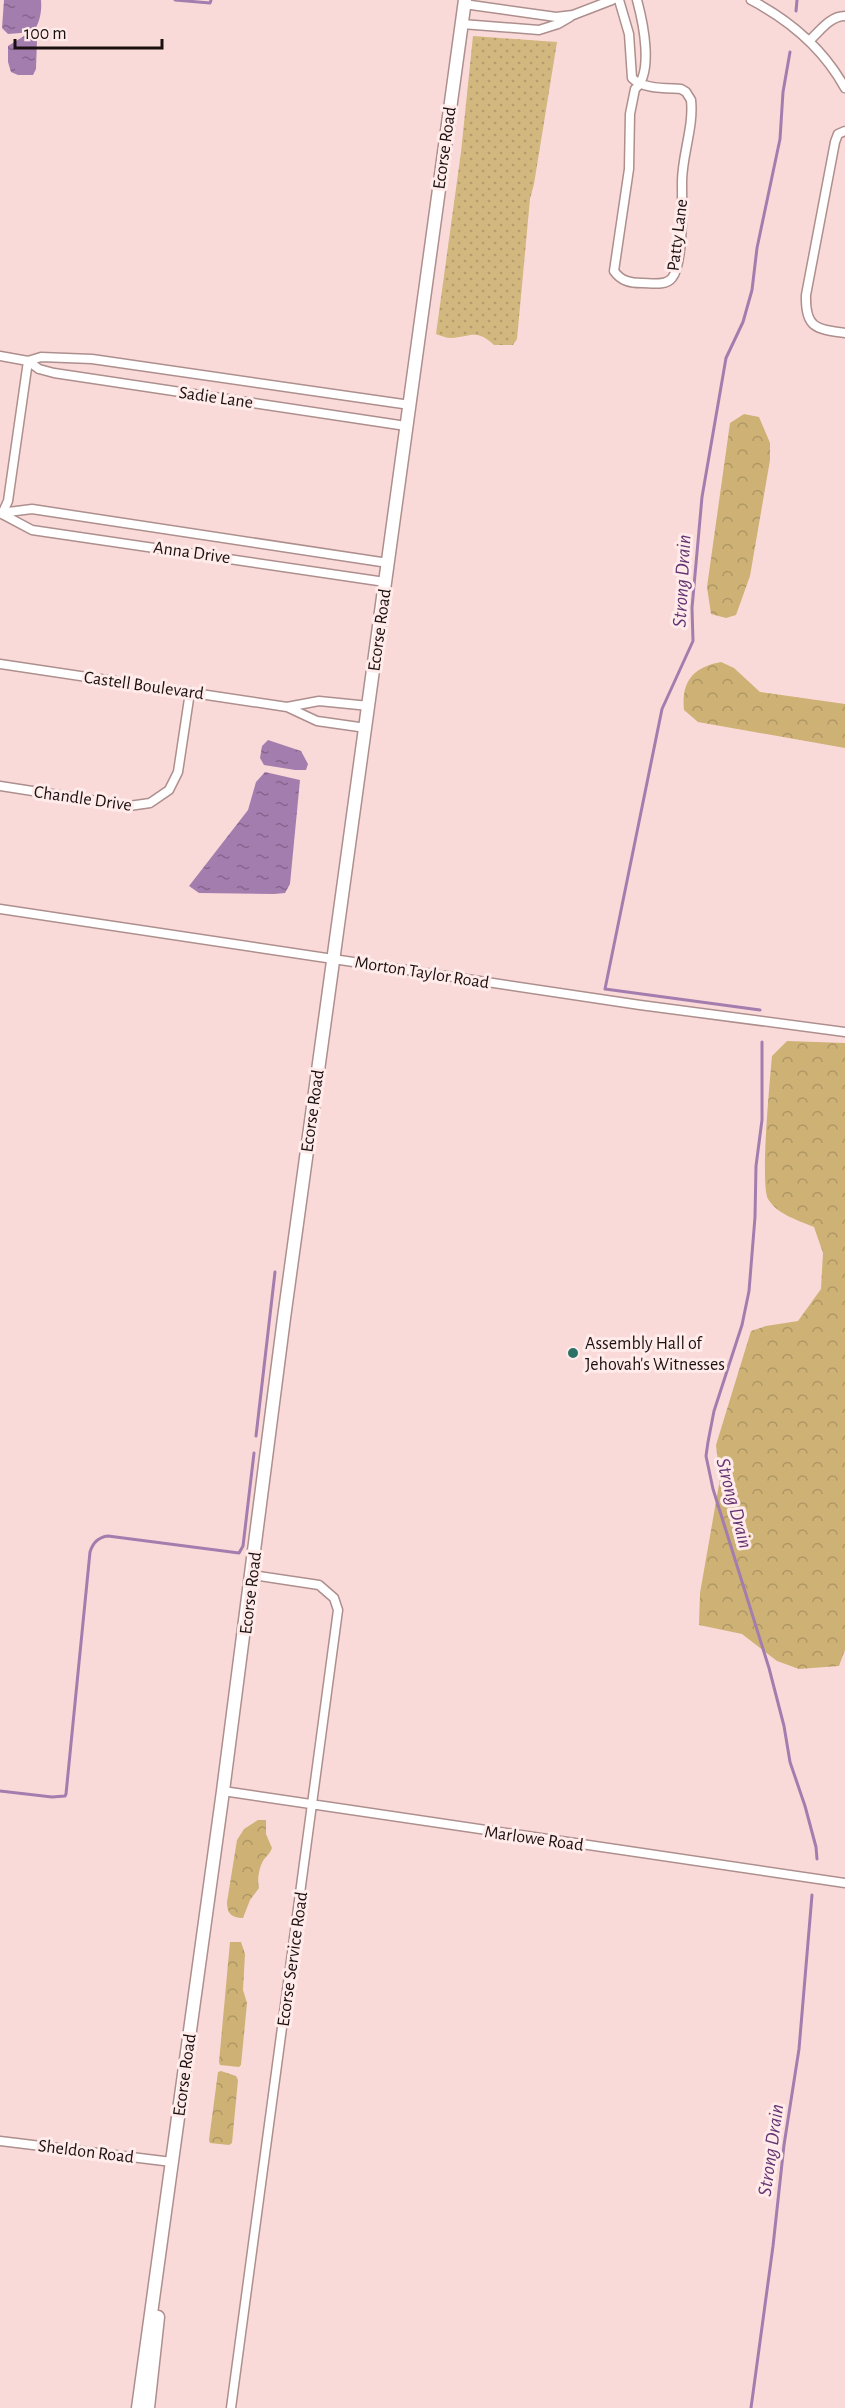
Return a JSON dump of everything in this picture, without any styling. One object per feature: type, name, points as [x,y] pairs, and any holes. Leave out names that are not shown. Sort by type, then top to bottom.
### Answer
[{"type":"main road","name":"Ecorse Road","points":[[138,2408],[252,1575],[285,1310],[465,2]]},
{"type":"main road","name":"Ecorse Road","points":[[148,2408],[161,2287],[164,2223]]},
{"type":"street","points":[[462,24],[539,30],[612,0]]},
{"type":"street","points":[[619,0],[631,43],[632,78],[641,84]]},
{"type":"street","name":"Patty Lane","points":[[637,0],[645,31],[645,77],[635,89],[630,114],[630,169],[614,271],[619,278],[633,283],[666,283],[671,280],[676,270],[691,100],[681,89],[641,84]]},
{"type":"street","points":[[751,0],[774,13],[810,40],[825,56],[845,88]]},
{"type":"street","points":[[465,2],[540,16],[573,15]]},
{"type":"street","points":[[810,40],[830,21],[836,17],[845,16]]},
{"type":"street","points":[[845,130],[838,134],[835,142],[805,308],[813,326],[845,333]]},
{"type":"street","name":"Sadie Lane","points":[[0,356],[28,361],[39,369],[54,373],[406,426]]},
{"type":"street","name":"Sadie Lane","points":[[28,361],[41,357],[92,359],[410,405]]},
{"type":"street","points":[[1,513],[8,501],[28,361]]},
{"type":"street","name":"Anna Drive","points":[[1,513],[32,509],[388,563]]},
{"type":"street","name":"Anna Drive","points":[[1,513],[32,530],[386,582]]},
{"type":"street","name":"Castell Boulevard","points":[[0,664],[287,707],[317,721],[366,728]]},
{"type":"street","name":"Chandle Drive","points":[[0,786],[123,806],[150,803],[169,790],[178,772],[190,692]]},
{"type":"street","name":"Castell Boulevard","points":[[287,707],[319,701],[369,706]]},
{"type":"street","name":"Morton Taylor Road","points":[[0,909],[640,1005],[845,1032]]},
{"type":"street","name":"Ecorse Service Road","points":[[231,2408],[338,1615],[337,1605],[330,1592],[319,1586],[252,1575]]},
{"type":"street","name":"Marlowe Road","points":[[223,1791],[313,1806],[845,1882]]},
{"type":"street","name":"Sheldon Road","points":[[0,2141],[172,2162]]},
{"type":"shaded area","points":[[473,36],[557,42],[530,199],[517,339],[513,345],[494,345],[477,335],[451,338],[436,334],[461,152]]},
{"type":"green space","points":[[744,414],[759,417],[770,443],[770,460],[750,576],[736,615],[726,618],[711,614],[707,587],[730,423]]},
{"type":"green space","points":[[721,662],[734,668],[760,692],[845,704],[845,748],[698,722],[684,710],[687,684],[696,672],[711,664]]},
{"type":"green space","points":[[787,1041],[845,1043],[845,1650],[839,1666],[799,1669],[777,1661],[742,1634],[699,1625],[700,1593],[720,1479],[716,1445],[751,1331],[798,1321],[821,1289],[823,1253],[814,1227],[777,1209],[768,1199],[766,1189],[766,1130],[772,1056]]},
{"type":"green space","points":[[258,1820],[266,1820],[266,1834],[272,1848],[260,1867],[259,1888],[250,1900],[243,1918],[235,1917],[229,1912],[227,1902],[237,1840],[244,1829]]},
{"type":"green space","points":[[230,1942],[241,1942],[245,1954],[243,1990],[247,2003],[239,2067],[220,2065],[219,2062]]},
{"type":"green space","points":[[218,2072],[236,2076],[238,2080],[232,2143],[229,2145],[210,2143],[209,2140]]},
{"type":"water","points":[[4,0],[41,0],[40,17],[33,32],[8,34],[2,28]]},
{"type":"water","points":[[24,36],[37,40],[36,69],[33,75],[18,75],[11,72],[8,62],[8,46]]},
{"type":"water","points":[[268,740],[301,751],[308,764],[306,770],[264,765],[260,758],[262,746]]},
{"type":"water","points":[[265,772],[300,780],[290,884],[285,893],[199,893],[189,886],[248,810],[256,782]]},
{"type":"waterway","points":[[175,0],[210,3],[211,0]]},
{"type":"waterway","name":"Strong Drain","points":[[796,11],[797,0]]},
{"type":"waterway","name":"Strong Drain","points":[[760,1010],[605,989],[662,709],[693,641],[692,608],[702,497],[726,358],[743,322],[752,290],[757,248],[780,139],[783,92],[790,52]]},
{"type":"waterway","name":"Strong Drain","points":[[762,1042],[762,1120],[756,1166],[755,1217],[749,1291],[742,1325],[714,1411],[706,1456],[713,1489],[769,1668],[784,1726],[790,1762],[805,1806],[817,1859]]},
{"type":"waterway","points":[[256,1436],[275,1272]]},
{"type":"waterway","points":[[0,1791],[52,1797],[66,1794],[91,1548],[99,1539],[108,1536],[239,1553],[243,1546],[254,1453]]},
{"type":"waterway","name":"Strong Drain","points":[[751,2408],[784,2145],[799,2049],[812,1895]]},
{"type":"place","name":"Assembly Hall of Jehovah's Witnesses","points":[[573,1353]]}]
